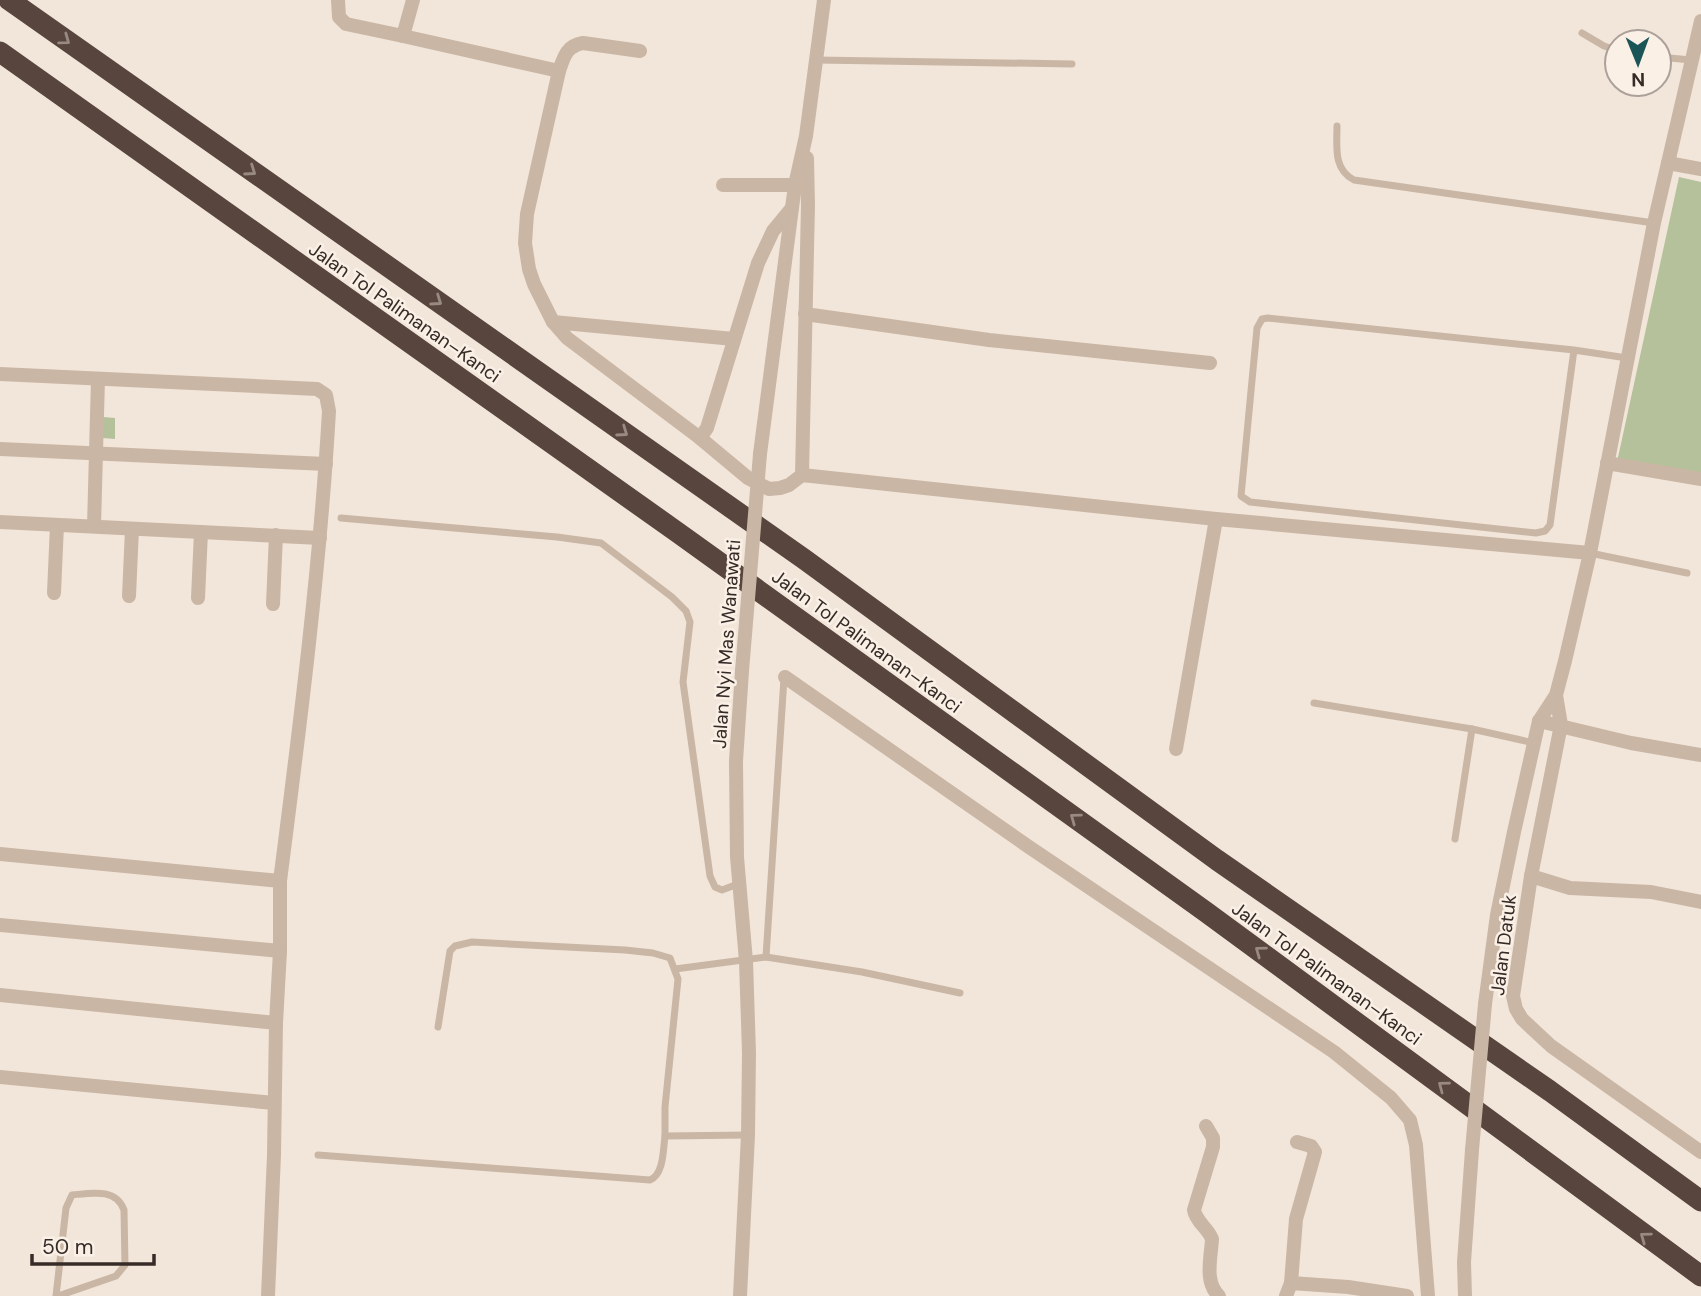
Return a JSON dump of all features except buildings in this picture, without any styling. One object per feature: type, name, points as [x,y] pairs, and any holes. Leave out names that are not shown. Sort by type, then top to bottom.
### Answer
[{"type":"highway","name":"Jalan Tol Palimanan–Kanci","points":[[9,0],[804,559],[1217,860],[1550,1091],[1701,1200]]},
{"type":"highway","name":"Jalan Tol Palimanan–Kanci","points":[[0,52],[677,532],[1195,904],[1701,1276]]},
{"type":"highway","points":[[1550,1091],[1701,1182]]},
{"type":"street","points":[[338,0],[339,17],[346,24],[559,71]]},
{"type":"street","points":[[403,36],[413,0]]},
{"type":"street","name":"Jalan Nyi Mas Wanawati","points":[[740,1296],[749,1053],[746,961],[738,884],[736,761],[760,454],[795,185],[806,136],[824,0]]},
{"type":"street","points":[[1465,1296],[1464,1262],[1472,1150],[1485,1004],[1497,915],[1539,721],[1556,695],[1590,553],[1654,223],[1701,25]]},
{"type":"street","points":[[640,51],[583,43],[566,51],[559,71],[527,214],[525,243],[529,269],[553,322],[567,338],[700,438],[748,478],[769,489],[789,485],[802,475],[1216,519],[1590,553]]},
{"type":"street","points":[[802,475],[808,205],[806,136]]},
{"type":"street","points":[[1668,163],[1701,169]]},
{"type":"street","points":[[723,185],[795,185]]},
{"type":"street","points":[[700,438],[707,428],[758,262],[774,231],[792,208]]},
{"type":"street","points":[[805,314],[976,338],[1210,363]]},
{"type":"street","points":[[553,322],[734,339]]},
{"type":"street","points":[[0,374],[317,389],[326,395],[329,402],[320,538],[306,677],[280,881],[268,1296]]},
{"type":"street","points":[[94,526],[98,379]]},
{"type":"street","points":[[0,449],[326,464]]},
{"type":"street","points":[[1607,463],[1701,479]]},
{"type":"street","points":[[1176,749],[1216,519]]},
{"type":"street","points":[[0,522],[320,538]]},
{"type":"street","points":[[54,593],[57,525]]},
{"type":"street","points":[[129,596],[132,528]]},
{"type":"street","points":[[198,598],[201,532]]},
{"type":"street","points":[[273,604],[276,536]]},
{"type":"street","points":[[785,677],[1029,847],[1334,1052],[1391,1098],[1410,1120],[1416,1145],[1428,1296]]},
{"type":"street","name":"Jalan Datuk","points":[[1556,695],[1561,726],[1531,876],[1516,970],[1513,996],[1516,1009],[1530,1028],[1551,1046],[1701,1152]]},
{"type":"street","points":[[1539,721],[1630,743],[1701,755]]},
{"type":"street","points":[[0,854],[280,881]]},
{"type":"street","points":[[1531,876],[1570,888],[1651,892],[1701,902]]},
{"type":"street","points":[[0,925],[280,951]]},
{"type":"street","points":[[0,995],[276,1023]]},
{"type":"street","points":[[0,1077],[274,1103]]},
{"type":"street","points":[[1206,1126],[1213,1138],[1213,1147],[1194,1210],[1195,1216],[1212,1240],[1209,1281],[1219,1296]]},
{"type":"street","points":[[1297,1142],[1311,1146],[1315,1152],[1296,1219],[1289,1289],[1348,1287],[1407,1296]]},
{"type":"lane","points":[[1581,33],[1603,45]]},
{"type":"lane","points":[[1673,58],[1691,60]]},
{"type":"lane","points":[[817,60],[1072,64]]},
{"type":"lane","points":[[1337,126],[1336,153],[1339,166],[1344,175],[1354,180],[1654,223]]},
{"type":"lane","points":[[1574,349],[1550,525],[1545,531],[1536,533],[1250,502],[1241,496],[1257,328],[1262,319],[1574,349],[1627,358]]},
{"type":"lane","points":[[341,518],[557,537],[601,544],[672,597],[686,611],[690,622],[682,682],[710,876],[715,887],[722,890],[738,884]]},
{"type":"lane","points":[[1590,553],[1687,573]]},
{"type":"lane","points":[[766,957],[785,677]]},
{"type":"lane","points":[[1314,703],[1472,729],[1534,743]]},
{"type":"lane","points":[[1455,839],[1472,729]]},
{"type":"lane","points":[[318,1155],[650,1180],[659,1173],[665,1136],[665,1107],[678,979],[670,958],[639,951],[472,942],[455,946],[450,951],[438,1027]]},
{"type":"lane","points":[[676,969],[766,957],[862,972],[960,993]]},
{"type":"lane","points":[[665,1136],[748,1135]]},
{"type":"lane","points":[[88,1193],[114,1196],[121,1202],[124,1210],[125,1265],[117,1276],[57,1296],[66,1208],[72,1195],[88,1193]]},
{"type":"green space","points":[[1679,177],[1701,182],[1701,477],[1617,462]]},
{"type":"green space","points":[[103,417],[115,418],[115,439],[102,438]]}]
